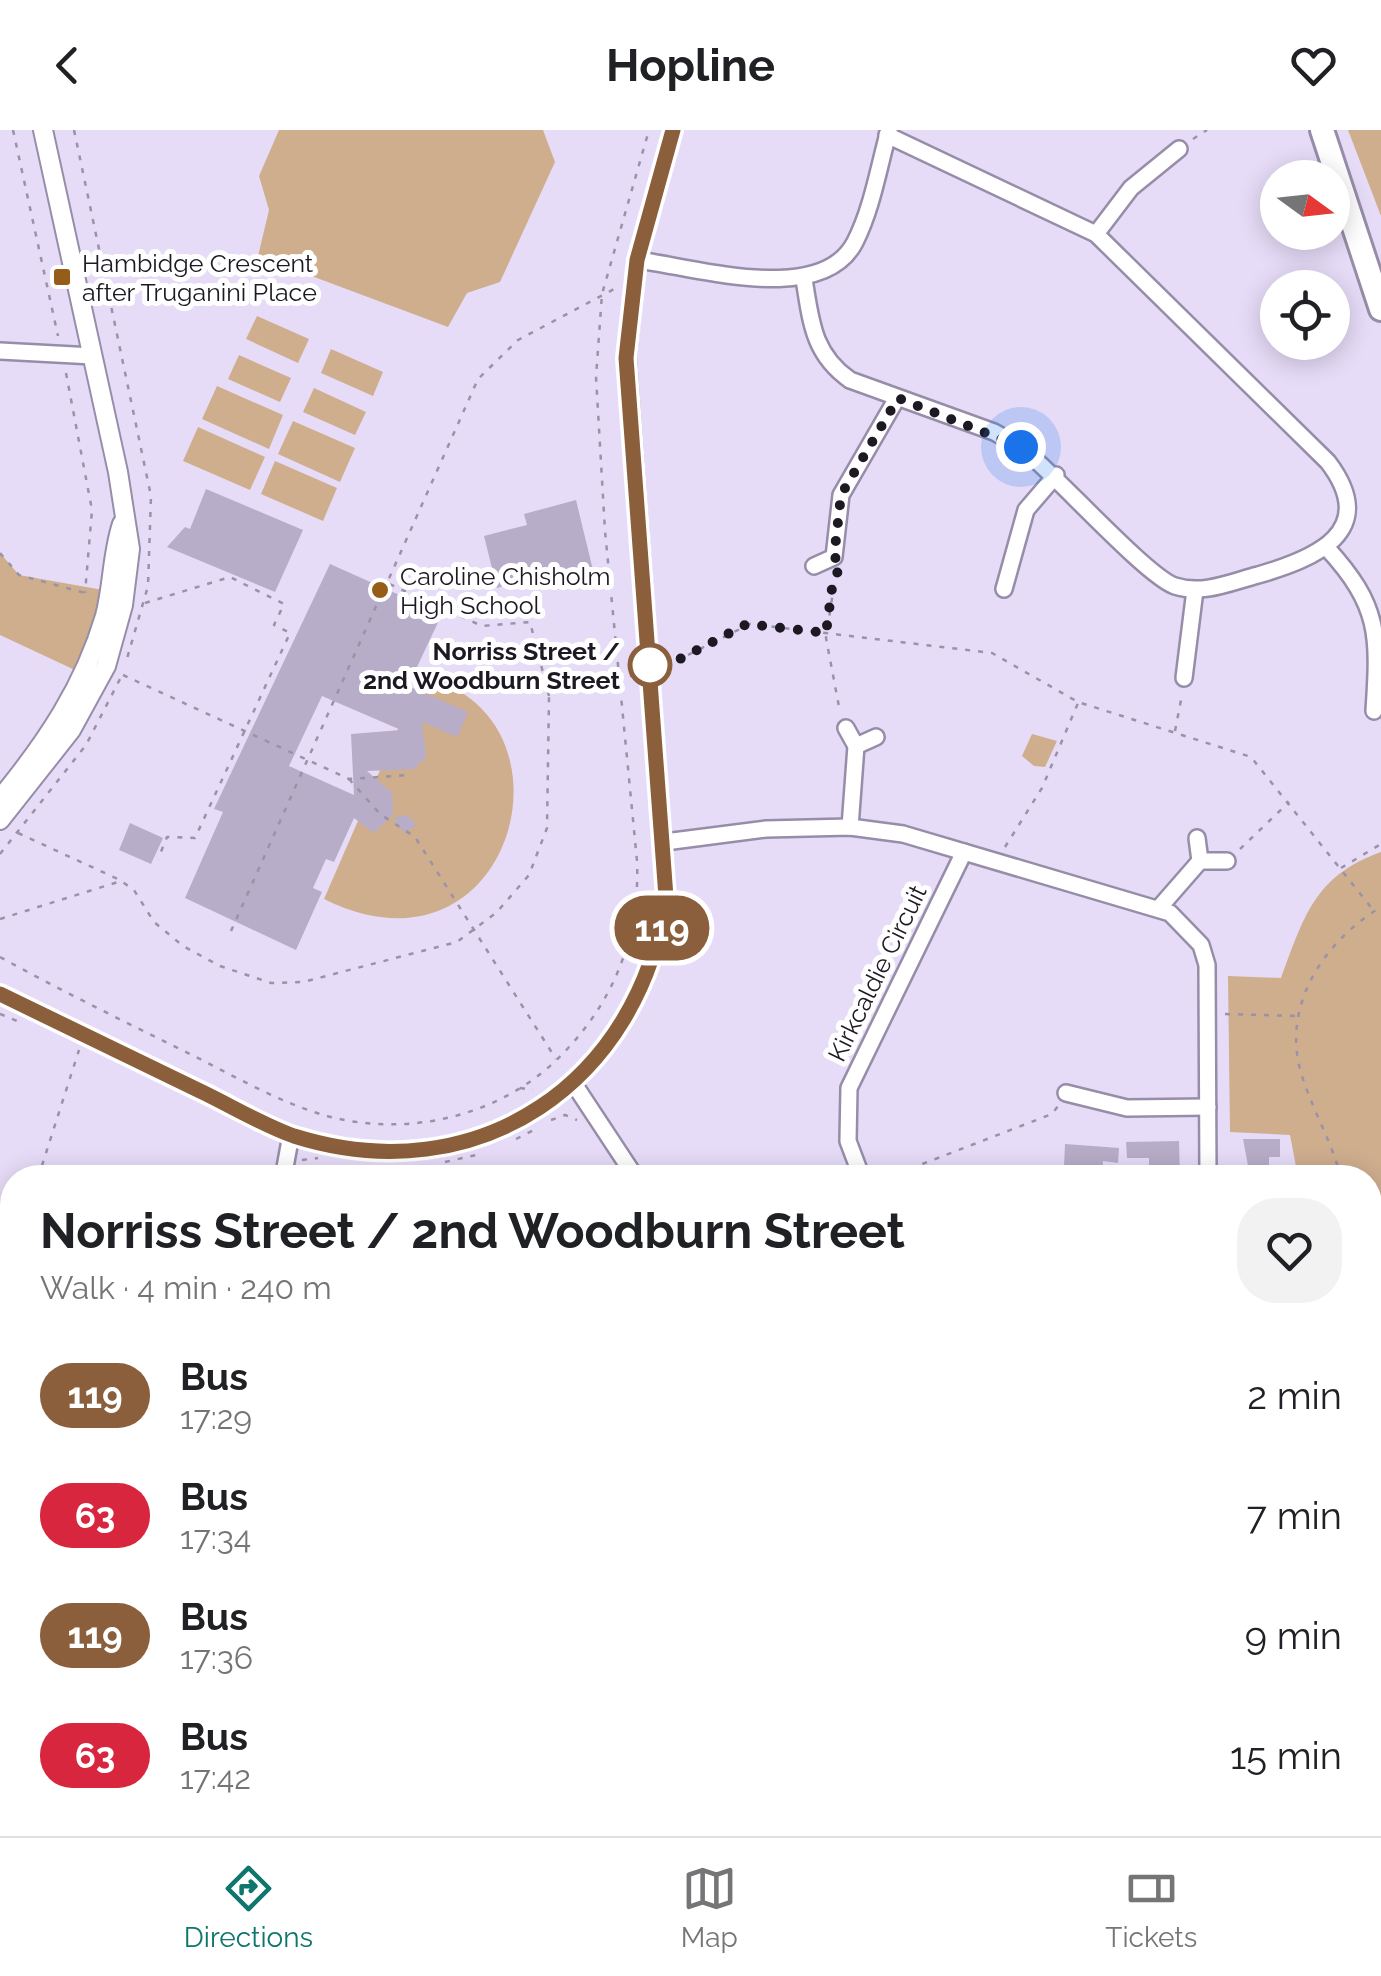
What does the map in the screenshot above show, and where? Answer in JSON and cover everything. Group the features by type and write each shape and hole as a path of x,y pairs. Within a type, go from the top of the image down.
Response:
{"main road":[{"path":"1322,130 1381,309"}],"street":[{"path":"0,820 71,730 106,666 120,618 130,548 43,130"},
{"path":"0,994 82,1044 291,1135 368,1148 445,1144 515,1122 574,1084 617,1035 647,979 666,897 665,842 628,390 628,324 637,260 673,130"},
{"path":"637,260 804,280 842,261 854,246 888,133 1096,234 1335,471 1344,492 1346,512 1340,532 1327,548 1302,562 1195,590 1160,577 1056,475 994,432 850,380 821,354 813,337 804,280"},
{"path":"1096,234 1131,188 1180,149"},
{"path":"0,351 93,356"},
{"path":"814,566 841,562 841,495 898,398"},
{"path":"1004,589 1026,510 1056,475"},
{"path":"0,799 57,724 84,674 109,599 123,518"},
{"path":"1327,548 1368,600 1378,652 1374,710"},
{"path":"1184,678 1195,590"},
{"path":"846,728 856,746 850,827"},
{"path":"856,746 876,737"},
{"path":"665,842 766,829 850,827 903,834 1160,908 1188,928 1201,945 1206,965 1208,1165"},
{"path":"1196,838 1200,861"},
{"name":"Kirkcaldie Circuit","path":"857,1165 848,1142 849,1088 964,852"},
{"path":"1160,908 1200,861"},
{"path":"1200,861 1227,862"},
{"path":"574,1084 627,1165"},
{"path":"1066,1094 1127,1108 1208,1107"},
{"path":"285,1165 291,1135"}],"path":[{"path":"12,130 92,510 85,593"},
{"path":"0,957 260,1088 330,1116 394,1124 430,1121 484,1108 520,1088 557,1060 605,1000 632,931 637,860 597,413 602,294 649,130"},
{"path":"1180,149 1207,130"},
{"path":"89,270 104,268"},
{"path":"231,930 478,379 518,340 620,286"},
{"path":"0,553 19,575 96,596"},
{"path":"841,562 832,588 826,633 846,728"},
{"path":"144,604 230,577 284,604 274,625 290,632 195,838 167,837 158,858"},
{"path":"16,832 121,881 134,890 154,922 183,946 220,966 271,984 335,974 456,942 476,930 529,875 547,828 549,697 530,622 482,626 387,583"},
{"path":"549,697 577,680 636,676 649,661 680,659 747,624 992,653 1078,702 1251,757 1290,801 1374,911"},
{"path":"122,674 349,779 380,814 416,837 557,1060"},
{"path":"1174,732 1184,678"},
{"path":"996,861 1042,788 1078,702"},
{"path":"0,854 86,745"},
{"path":"349,779 409,775"},
{"path":"1227,862 1290,801"},
{"path":"1341,868 1381,844"},
{"path":"0,919 121,881"},
{"path":"1337,1165 1302,1079 1296,1044 1298,1016 1324,958 1381,906"},
{"path":"1207,1013 1298,1016"},
{"path":"0,1014 32,1028"},
{"path":"42,1165 82,1044"},
{"path":"520,1088 533,1090"},
{"path":"920,1165 1052,1114 1066,1094"},
{"path":"502,1146 561,1116 582,1124"},
{"path":"439,1163 485,1152"},
{"path":"300,1165 309,1158 333,1162"}],"shaded area":[{"path":"279,130 543,130 555,162 500,282 467,293 448,327 258,256 269,210 259,176"},
{"path":"1348,130 1381,130 1381,216"},
{"path":"257,316 309,339 298,363 246,339"},
{"path":"331,349 383,372 373,396 321,373"},
{"path":"239,355 291,378 280,402 228,379"},
{"path":"217,386 283,415 269,449 202,419"},
{"path":"314,388 366,412 355,435 303,412"},
{"path":"293,421 355,448 340,482 278,454"},
{"path":"198,427 265,457 250,490 183,461"},
{"path":"275,461 337,488 323,521 261,494"},
{"path":"0,553 19,575 103,590 77,671 0,635"},
{"path":"421,676 473,700 503,740 514,788 506,837 482,880 442,909 389,918 324,899"},
{"path":"1032,734 1057,741 1045,767 1034,766 1022,756"},
{"path":"1381,852 1381,1165 1296,1165 1290,1135 1230,1132 1228,976 1281,978 1315,901 1340,873"}],"building":[{"path":"206,489 303,530 275,592 167,547 185,527 190,529"},
{"path":"576,500 593,570 541,583 540,576 497,588 484,536 527,525 524,514"},
{"path":"330,564 442,614 408,686 468,712 457,737 422,722 426,757 414,769 367,771 392,793 393,814 374,833 354,818 334,862 326,859 313,888 322,892 296,950 185,898 223,812 214,809","holes":["322,696 401,730 351,734 354,795 289,766"]},
{"path":"407,815 416,825 405,833 393,818"},
{"path":"130,823 163,838 151,864 119,850"},
{"path":"1243,1139 1280,1139 1280,1157 1269,1157 1269,1165 1248,1165"},
{"path":"1179,1141 1180,1165 1149,1165 1149,1158 1127,1158 1126,1142"},
{"path":"1065,1144 1119,1148 1118,1163 1064,1165"}],"bus line":[{"name":"119","path":"0,994 291,1135 368,1148 445,1144 515,1122 574,1084 617,1035 647,979 660,939 666,897 665,842 626,358 637,260 673,130"}],"place":[{"name":"Hambidge Crescent after Truganini Place","path":"62,277"},
{"name":"Caroline Chisholm High School","path":"380,590"},
{"name":"Norriss Street / 2nd Woodburn Street","path":"650,665"}],"route":[{"path":"650,665 649,661 680,659 747,624 826,633 832,588 841,562 834,557 841,495 898,398 994,432 1021,447"}]}
